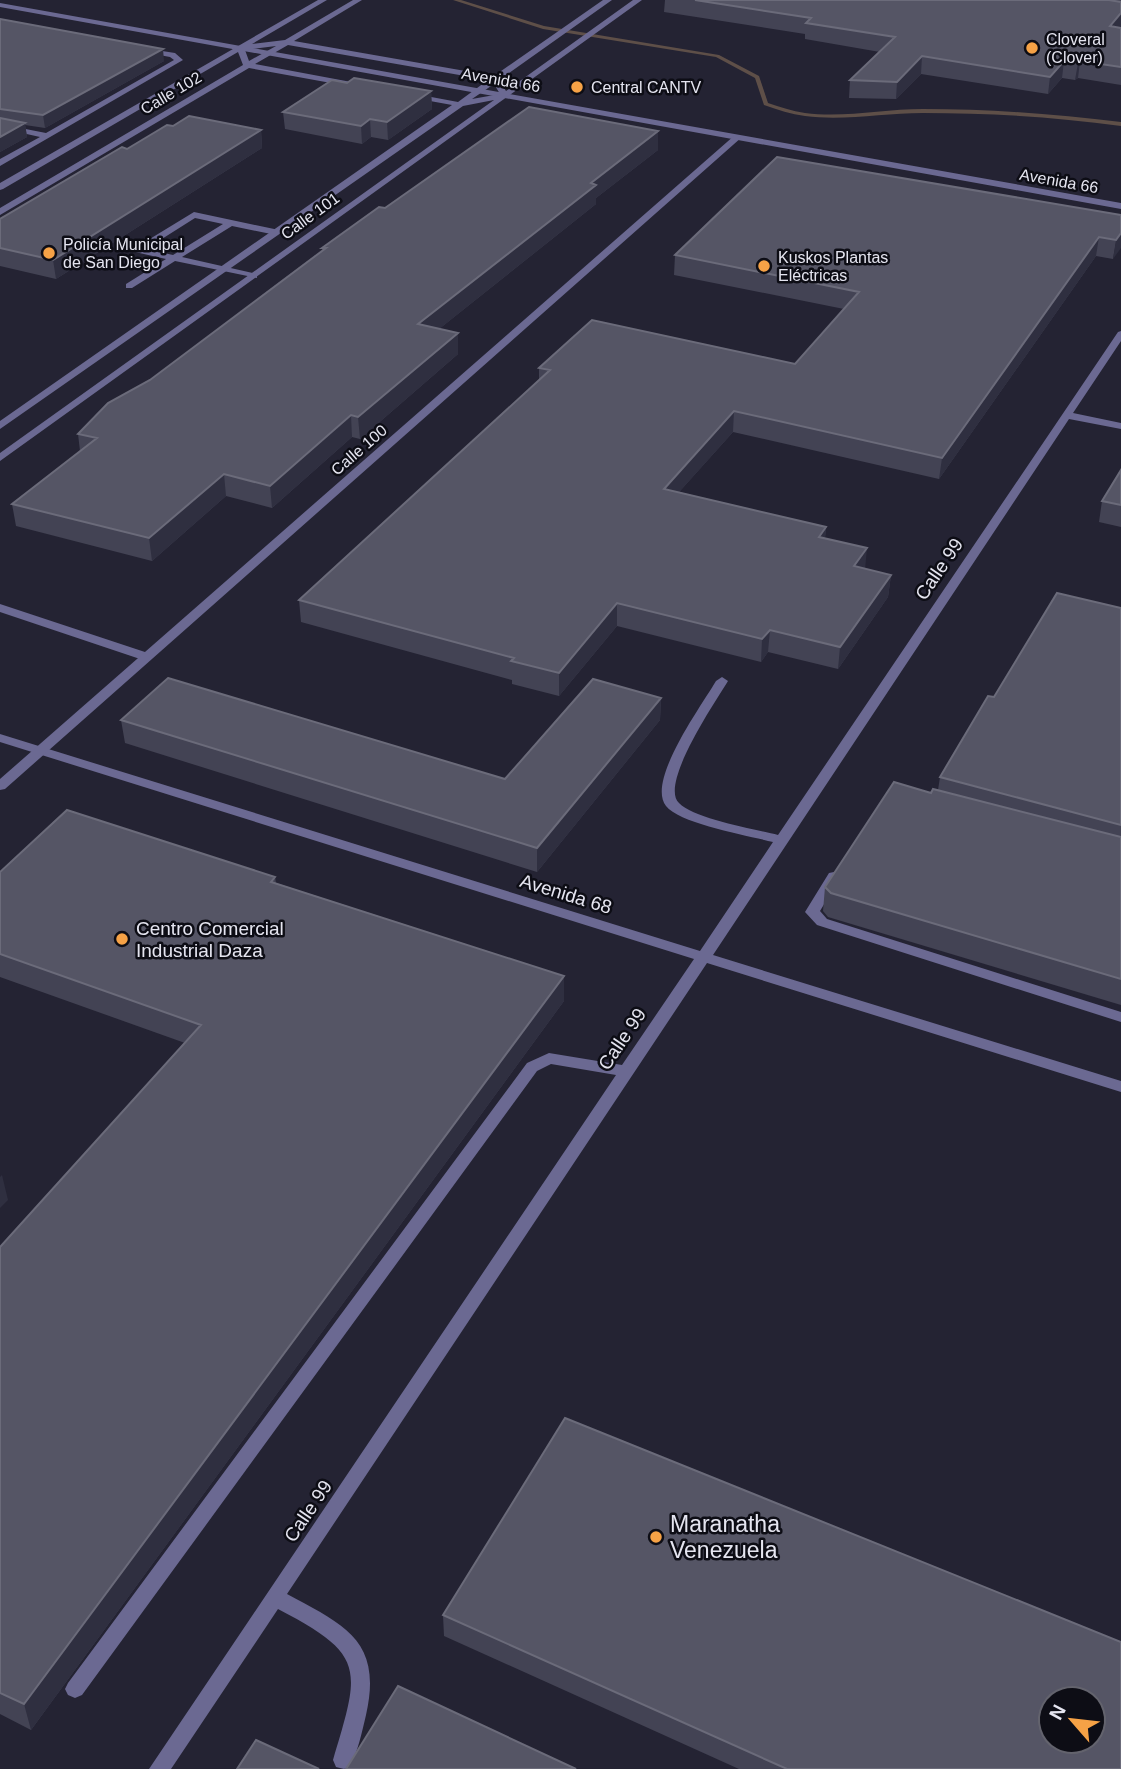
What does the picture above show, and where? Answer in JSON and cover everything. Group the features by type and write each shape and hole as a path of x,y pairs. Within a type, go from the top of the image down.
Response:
{"street":[{"name":"Calle 102","path":"0,212 358,0"},
{"name":"Calle 101","path":"0,426 608,0"},
{"name":"Calle 101","path":"0,458 638,0"},
{"name":"Calle 102","path":"0,187 322,1"},
{"name":"Avenida 66","path":"0,5 1121,206"},
{"path":"285,42 495,79 505,95 458,104 247,65 240,48 285,42"},
{"path":"0,163 179,60 172,55 132,47"},
{"path":"0,126 48,136"},
{"name":"Calle 100","path":"0,786 738,138"},
{"path":"254,276 138,250 194,215 276,232"},
{"path":"129,286 232,222"},
{"name":"Calle 99","path":"159,1769 701,956 1121,334"},
{"path":"1066,415 1121,426"},
{"path":"0,608 147,657"},
{"path":"722,681 669,773 666,794 671,804 690,815 780,840"},
{"name":"Avenida 68","path":"0,738 1121,1087"},
{"path":"839,868 812,912 822,922 1121,1017"},
{"path":"75,1689 532,1067 549,1058 624,1071"},
{"path":"274,1597 331,1628 358,1659 360,1702 343,1760"}],"building":[{"path":"695,0 1109,0 1121,2 1121,13 1110,26 1121,28 1121,67 1064,61 1050,77 922,56 897,82 850,80 895,37 806,23 811,18"},
{"path":"0,19 163,49 43,115 0,109"},
{"path":"354,78 431,91 387,122 370,119 361,126 283,112 332,80 347,83"},
{"path":"529,107 658,131 591,183 596,185 418,324 458,333 358,417 351,415 270,486 224,474 149,538 12,504 97,438 78,434 108,403 150,380 326,248 322,248 379,207 385,208"},
{"path":"189,116 261,130 53,260 0,248 0,219 122,147 127,149 167,125 173,126"},
{"path":"0,118 25,123 0,137"},
{"path":"777,157 1121,215 1121,233 1116,240 1099,237 942,458 734,411 664,489 826,527 819,537 867,548 854,566 891,575 840,647 770,630 762,639 617,603 559,673 511,661 514,658 299,600 550,370 539,368 592,320 795,364 859,292 675,255"},
{"path":"1121,470 1121,505 1102,501"},
{"path":"1057,593 1121,608 1121,825 940,777 988,696 994,697"},
{"path":"168,678 505,779 593,679 661,698 537,848 121,720"},
{"path":"894,782 931,793 933,789 1121,837 1121,979 831,893 825,887"},
{"path":"67,810 275,877 271,882 564,976 24,1704 0,1693 0,1247 201,1025 0,954 0,872"},
{"name":"Maranatha Venezuela","path":"565,1418 1121,1642 1121,1769 787,1769 443,1615"},
{"path":"398,1686 576,1769 346,1769"},
{"path":"256,1740 319,1769 237,1769"}],"waterway":[{"path":"456,0 543,27 717,56 757,77 766,104 786,111 824,116 919,111 970,112 1121,124"}],"place":[{"name":"Cloveral (Clover)","path":"1032,48"},
{"name":"Central CANTV","path":"577,87"},
{"name":"Policía Municipal de San Diego","path":"49,253"},
{"name":"Kuskos Plantas Eléctricas","path":"764,266"},
{"name":"Centro Comercial Industrial Daza","path":"122,939"},
{"name":"Maranatha Venezuela","path":"656,1537"}]}
